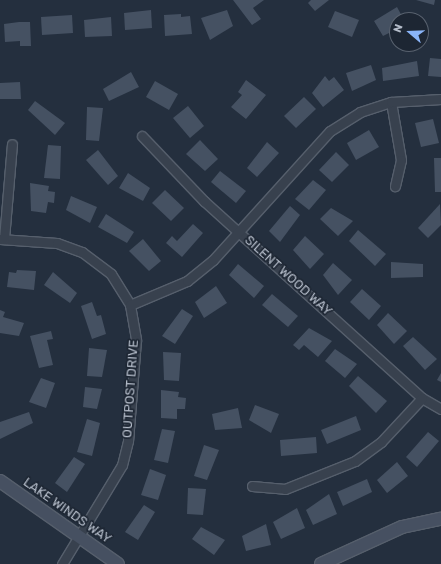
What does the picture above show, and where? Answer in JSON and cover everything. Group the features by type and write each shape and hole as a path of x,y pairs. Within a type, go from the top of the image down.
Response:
{"street":[{"path":"130,305 187,281 214,260 330,131 360,112 391,102 441,99"},
{"path":"391,102 401,160 394,186"},
{"name":"SILENT WOOD WAY","path":"142,136 204,201 239,231 422,398 441,409"},
{"path":"2,239 12,144"},
{"name":"OUTPOST DRIVE","path":"2,239 57,243 82,252 111,274 130,305 136,340 128,441 113,485 79,534 62,564"},
{"path":"252,486 285,489 355,461 381,442 422,398"},
{"name":"LAKE WINDS WAY","path":"0,481 79,534 118,564"},
{"path":"321,564 402,527 441,519"}],"building":[{"path":"233,0 264,0 253,8 261,19 252,25"},
{"path":"311,0 329,0 315,11 308,3"},
{"path":"416,0 435,0 434,5"},
{"path":"397,7 400,12 389,12 389,33 383,36 374,21"},
{"path":"151,10 152,28 125,30 124,13"},
{"path":"227,10 233,26 210,40 201,18"},
{"path":"335,11 359,20 352,37 328,27"},
{"path":"181,14 181,17 190,16 192,34 165,36 164,15"},
{"path":"72,15 73,33 42,35 41,17"},
{"path":"111,17 112,36 85,37 84,20"},
{"path":"30,22 31,46 20,46 20,41 5,42 4,24"},
{"path":"430,58 441,59 441,77 428,76"},
{"path":"417,61 419,76 383,81 382,68"},
{"path":"371,65 376,80 352,91 346,73"},
{"path":"131,72 139,87 109,101 103,89"},
{"path":"325,76 329,81 334,77 344,90 323,107 312,93"},
{"path":"246,80 266,95 246,119 231,107 242,95 238,92"},
{"path":"155,81 178,94 169,110 146,97"},
{"path":"20,82 21,99 0,99 0,83"},
{"path":"304,97 316,109 296,128 284,116"},
{"path":"35,101 65,123 55,135 28,110"},
{"path":"188,106 204,126 190,138 173,118"},
{"path":"87,107 103,108 99,141 86,140"},
{"path":"433,119 439,143 421,147 415,123"},
{"path":"369,130 379,147 356,160 347,143"},
{"path":"200,140 218,159 205,171 186,154"},
{"path":"267,142 279,153 257,177 247,168"},
{"path":"48,145 61,146 60,179 44,178"},
{"path":"98,150 118,176 108,185 86,160"},
{"path":"336,152 349,165 332,182 319,170"},
{"path":"434,158 441,158 441,192 435,192"},
{"path":"220,171 246,191 236,203 211,182"},
{"path":"128,173 150,188 143,201 119,188"},
{"path":"313,180 326,190 309,210 295,199"},
{"path":"30,183 49,186 48,191 55,192 54,203 48,202 46,213 31,211"},
{"path":"165,190 184,208 171,221 152,203"},
{"path":"71,196 97,207 90,223 66,210"},
{"path":"440,204 441,225 428,238 418,228"},
{"path":"290,206 300,215 280,242 269,231"},
{"path":"331,208 353,221 338,236 320,219"},
{"path":"106,214 134,232 127,243 98,227"},
{"path":"193,224 203,233 182,257 166,243 172,236 177,241"},
{"path":"358,230 386,254 375,266 349,241"},
{"path":"305,236 324,254 310,269 293,250"},
{"path":"143,239 161,261 149,271 129,251"},
{"path":"391,262 423,264 423,277 391,278"},
{"path":"333,263 352,280 338,295 323,275"},
{"path":"238,264 264,286 254,298 229,275"},
{"path":"17,270 36,271 34,290 7,287 9,272 16,273"},
{"path":"53,272 77,293 70,303 44,285"},
{"path":"216,286 227,303 204,318 195,302"},
{"path":"362,289 381,306 369,320 350,302"},
{"path":"272,294 298,316 288,327 262,305"},
{"path":"92,302 97,316 101,315 106,334 92,339 81,306"},
{"path":"182,309 193,316 175,344 162,336"},
{"path":"0,310 5,312 3,317 24,323 19,336 0,333"},
{"path":"388,313 407,331 394,344 377,325"},
{"path":"309,328 332,341 318,357 304,345 299,350 293,345"},
{"path":"51,331 53,339 47,340 53,365 39,368 30,336"},
{"path":"413,337 437,359 425,370 403,346"},
{"path":"89,348 107,350 102,377 87,376"},
{"path":"335,349 357,364 345,378 325,361"},
{"path":"163,352 181,353 179,381 164,380"},
{"path":"441,373 441,382 437,380"},
{"path":"358,376 387,401 376,413 349,386"},
{"path":"41,378 55,383 46,408 29,402"},
{"path":"85,387 102,389 97,409 83,407"},
{"path":"161,390 179,392 178,397 186,398 185,409 177,409 177,419 161,418"},
{"path":"255,405 279,414 271,433 249,420"},
{"path":"238,408 242,428 215,430 212,414"},
{"path":"29,412 33,423 0,439 0,422"},
{"path":"356,416 361,430 327,444 321,430"},
{"path":"87,419 100,423 92,456 77,452"},
{"path":"162,429 175,431 168,463 154,460"},
{"path":"428,432 439,441 417,467 406,457"},
{"path":"316,437 317,453 281,456 280,440"},
{"path":"204,445 219,450 207,480 194,476"},
{"path":"74,457 85,464 67,492 55,483"},
{"path":"397,462 408,476 387,493 377,480"},
{"path":"150,469 166,475 158,500 141,495"},
{"path":"367,479 372,492 343,506 337,492"},
{"path":"188,488 206,489 203,515 187,514"},
{"path":"329,494 337,514 313,525 306,510"},
{"path":"144,505 155,512 138,540 125,532"},
{"path":"297,508 305,528 281,539 273,522"},
{"path":"266,524 271,545 246,551 242,536"},
{"path":"201,527 225,540 214,555 192,539"}]}
